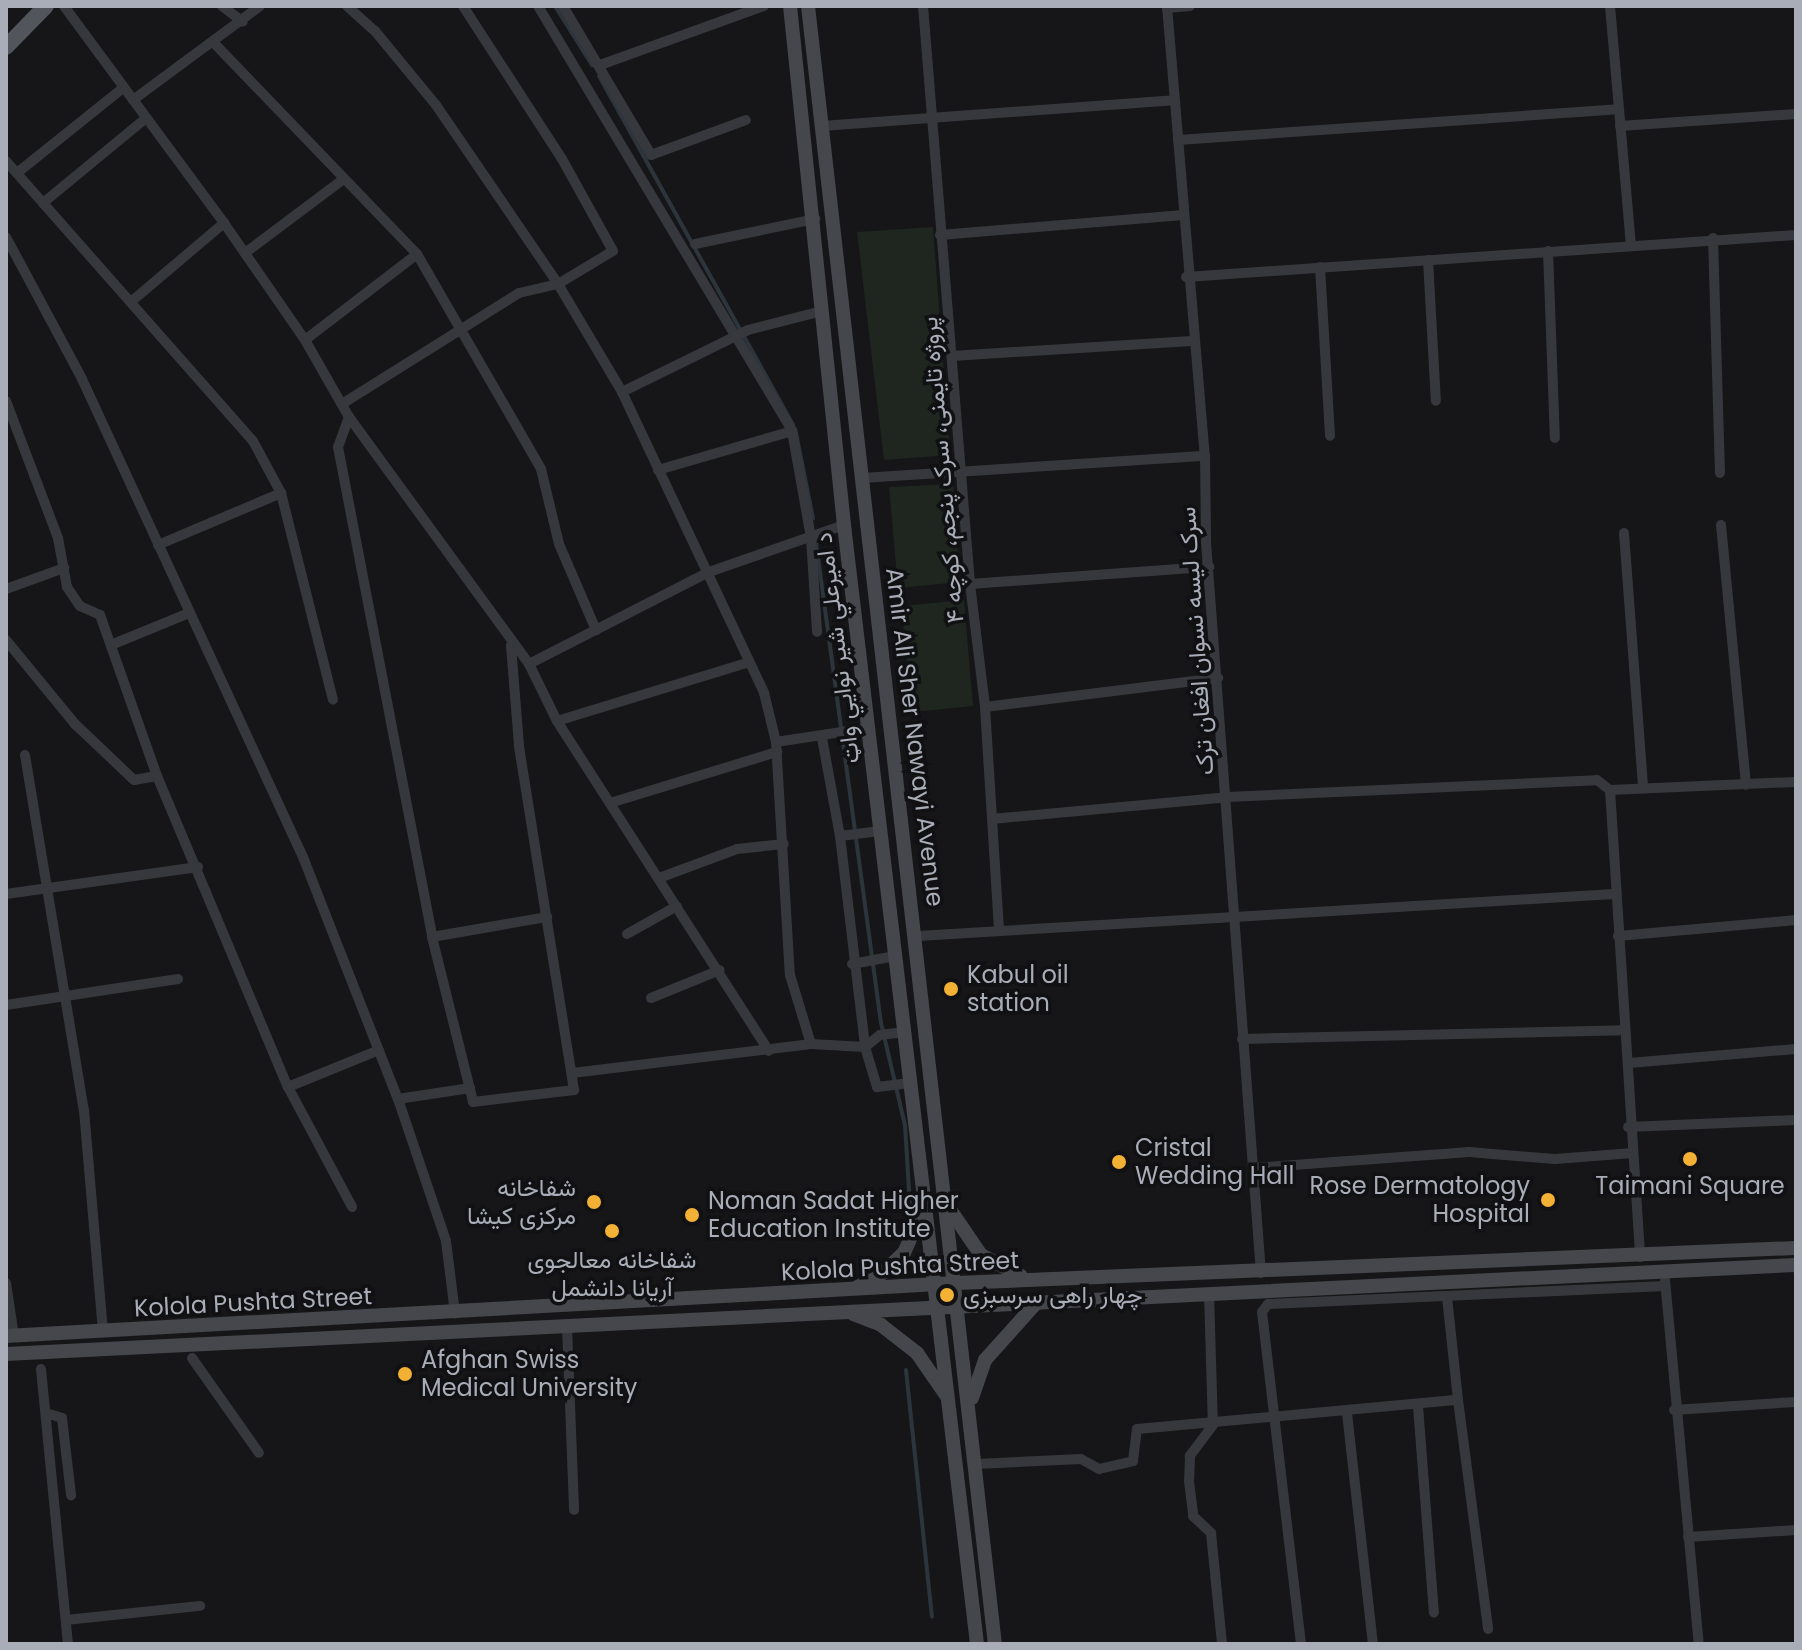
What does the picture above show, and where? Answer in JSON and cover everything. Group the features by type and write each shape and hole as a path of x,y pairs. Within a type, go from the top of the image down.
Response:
{"main road":[{"path":"6,47 46,6"},
{"name":"د امیرعلي شیر نوايي واټ","path":"790,6 815,219 844,525 977,1644"},
{"name":"Amir Ali Sher Nawayi Avenue","path":"808,6 918,936 995,1644"},
{"path":"947,1201 981,1255 1008,1273 1037,1280"},
{"path":"850,1291 878,1277 904,1253 924,1205"},
{"name":"Kolola Pushta Street","path":"10,1336 956,1283 1261,1273 1796,1248"},
{"path":"6,1354 1209,1293 1665,1279 1796,1265"},
{"path":"971,1402 985,1360 1038,1301"},
{"path":"849,1312 881,1325 917,1353 951,1405"}],"street":[{"path":"64,6 224,223 305,340 349,417 511,645 529,664 557,721 720,970 769,1051"},
{"path":"222,6 243,22"},
{"path":"133,100 243,22 260,6"},
{"path":"347,6 375,31 436,105 558,284 622,392 709,572 747,663 764,693 776,747 790,975 811,1044"},
{"path":"342,404 519,293 558,284 613,251 562,159 463,6"},
{"path":"538,6 792,431 815,536 817,632"},
{"path":"563,6 651,155 746,120"},
{"path":"600,65 764,6"},
{"name":"پروژه تایمنی، سرک پنجم، کوچه ۴","path":"923,6 970,584 985,707 999,930"},
{"path":"1167,7 1190,6"},
{"path":"1610,6 1631,244"},
{"name":"سرک لیسه نسوان افغان‌ ترک","path":"1167,7 1186,277 1205,456 1209,567 1261,1273"},
{"path":"213,42 341,181 417,254 464,330 541,469 559,544 596,630"},
{"path":"17,173 123,88"},
{"path":"822,126 1174,100"},
{"path":"1178,140 1618,109"},
{"path":"1620,126 1796,114"},
{"path":"43,203 146,118"},
{"path":"6,161 244,426 281,493 333,700"},
{"path":"245,253 341,181"},
{"path":"940,235 1183,215"},
{"path":"695,244 815,219"},
{"path":"132,301 224,223"},
{"path":"1186,277 1713,238 1796,235"},
{"path":"6,237 82,379 303,857 398,1099 446,1241 455,1313"},
{"path":"1713,238 1720,473"},
{"path":"1548,251 1555,438"},
{"path":"305,340 417,254"},
{"path":"1428,260 1436,401"},
{"path":"1320,267 1330,436"},
{"path":"622,392 748,330 822,311"},
{"path":"952,356 1192,341"},
{"path":"6,401 58,538 67,587 80,606 100,615 157,776 198,867 288,1087 352,1207"},
{"path":"349,417 338,447 432,937 473,1102 574,1090 519,745 511,645"},
{"path":"658,470 792,431"},
{"path":"862,478 1205,456"},
{"path":"158,545 281,493"},
{"path":"529,664 709,572 844,525"},
{"path":"1721,525 1746,785"},
{"path":"1624,533 1643,786"},
{"path":"970,584 1209,567"},
{"path":"6,589 64,568"},
{"path":"111,645 189,613"},
{"path":"6,640 75,724 134,780 157,776"},
{"path":"557,721 747,663"},
{"path":"985,707 1218,678"},
{"path":"610,803 776,747 868,728"},
{"path":"822,738 840,836 852,964 865,1047 882,1086 910,1083"},
{"path":"25,755 84,1110 103,1331"},
{"path":"992,819 1227,797 1597,780 1610,790 1643,786 1796,782"},
{"path":"1610,790 1614,894 1629,1063 1628,1127 1633,1153 1640,1257"},
{"path":"840,836 880,831"},
{"path":"659,878 723,853 784,844"},
{"path":"6,894 198,867"},
{"path":"918,936 1614,894"},
{"path":"627,934 677,906"},
{"path":"432,937 547,917"},
{"path":"1618,936 1796,920"},
{"path":"852,964 895,956"},
{"path":"651,998 720,970"},
{"path":"6,1005 178,979"},
{"path":"1242,1039 1624,1030"},
{"path":"572,1073 811,1044 865,1047 880,1035 905,1032"},
{"path":"1629,1063 1796,1049"},
{"path":"288,1087 379,1050"},
{"path":"398,1099 470,1088"},
{"path":"1628,1127 1796,1120"},
{"path":"1253,1168 1469,1152 1555,1159 1633,1153"},
{"path":"1301,1644 1277,1418 1262,1312 1268,1304 1447,1297 1665,1279 1674,1410 1699,1644"},
{"path":"6,1283 10,1336"},
{"path":"1209,1293 1213,1425 1190,1456 1189,1481 1193,1516 1211,1533 1222,1644"},
{"path":"1447,1297 1488,1629"},
{"path":"567,1326 574,1510"},
{"path":"192,1358 259,1453"},
{"path":"41,1369 68,1644"},
{"path":"977,1464 1081,1459 1099,1469 1133,1461 1137,1429 1347,1413 1458,1400"},
{"path":"1674,1410 1796,1402"},
{"path":"1418,1406 1434,1612"},
{"path":"46,1413 62,1418 71,1495"},
{"path":"1347,1413 1373,1644"},
{"path":"1688,1537 1796,1530"},
{"path":"66,1620 200,1606"}],"shaded area":[{"path":"933,227 950,455 884,460 857,232"},
{"path":"953,484 960,582 898,588 889,487"},
{"path":"964,600 973,706 913,712 901,606"}],"waterway":[{"path":"555,6 592,65"},
{"path":"599,76 793,425"},
{"path":"796,433 813,518"},
{"path":"815,535 881,1023 905,1125 910,1207"},
{"path":"906,1370 932,1617"}],"place":[{"name":"Kabul oil station","path":"951,989"},
{"name":"Taimani Square","path":"1690,1159"},
{"name":"Cristal Wedding Hall","path":"1119,1162"},
{"name":"Rose Dermatology Hospital","path":"1548,1200"},
{"name":"شفاخانه مرکزی کیشا","path":"594,1202"},
{"name":"Noman Sadat Higher Education Institute","path":"692,1215"},
{"name":"شفاخانه معالجوی آریانا دانشمل","path":"612,1231"},
{"name":"چهار راهی سرسبزی","path":"947,1295"},
{"name":"Afghan Swiss Medical University","path":"405,1374"}]}
